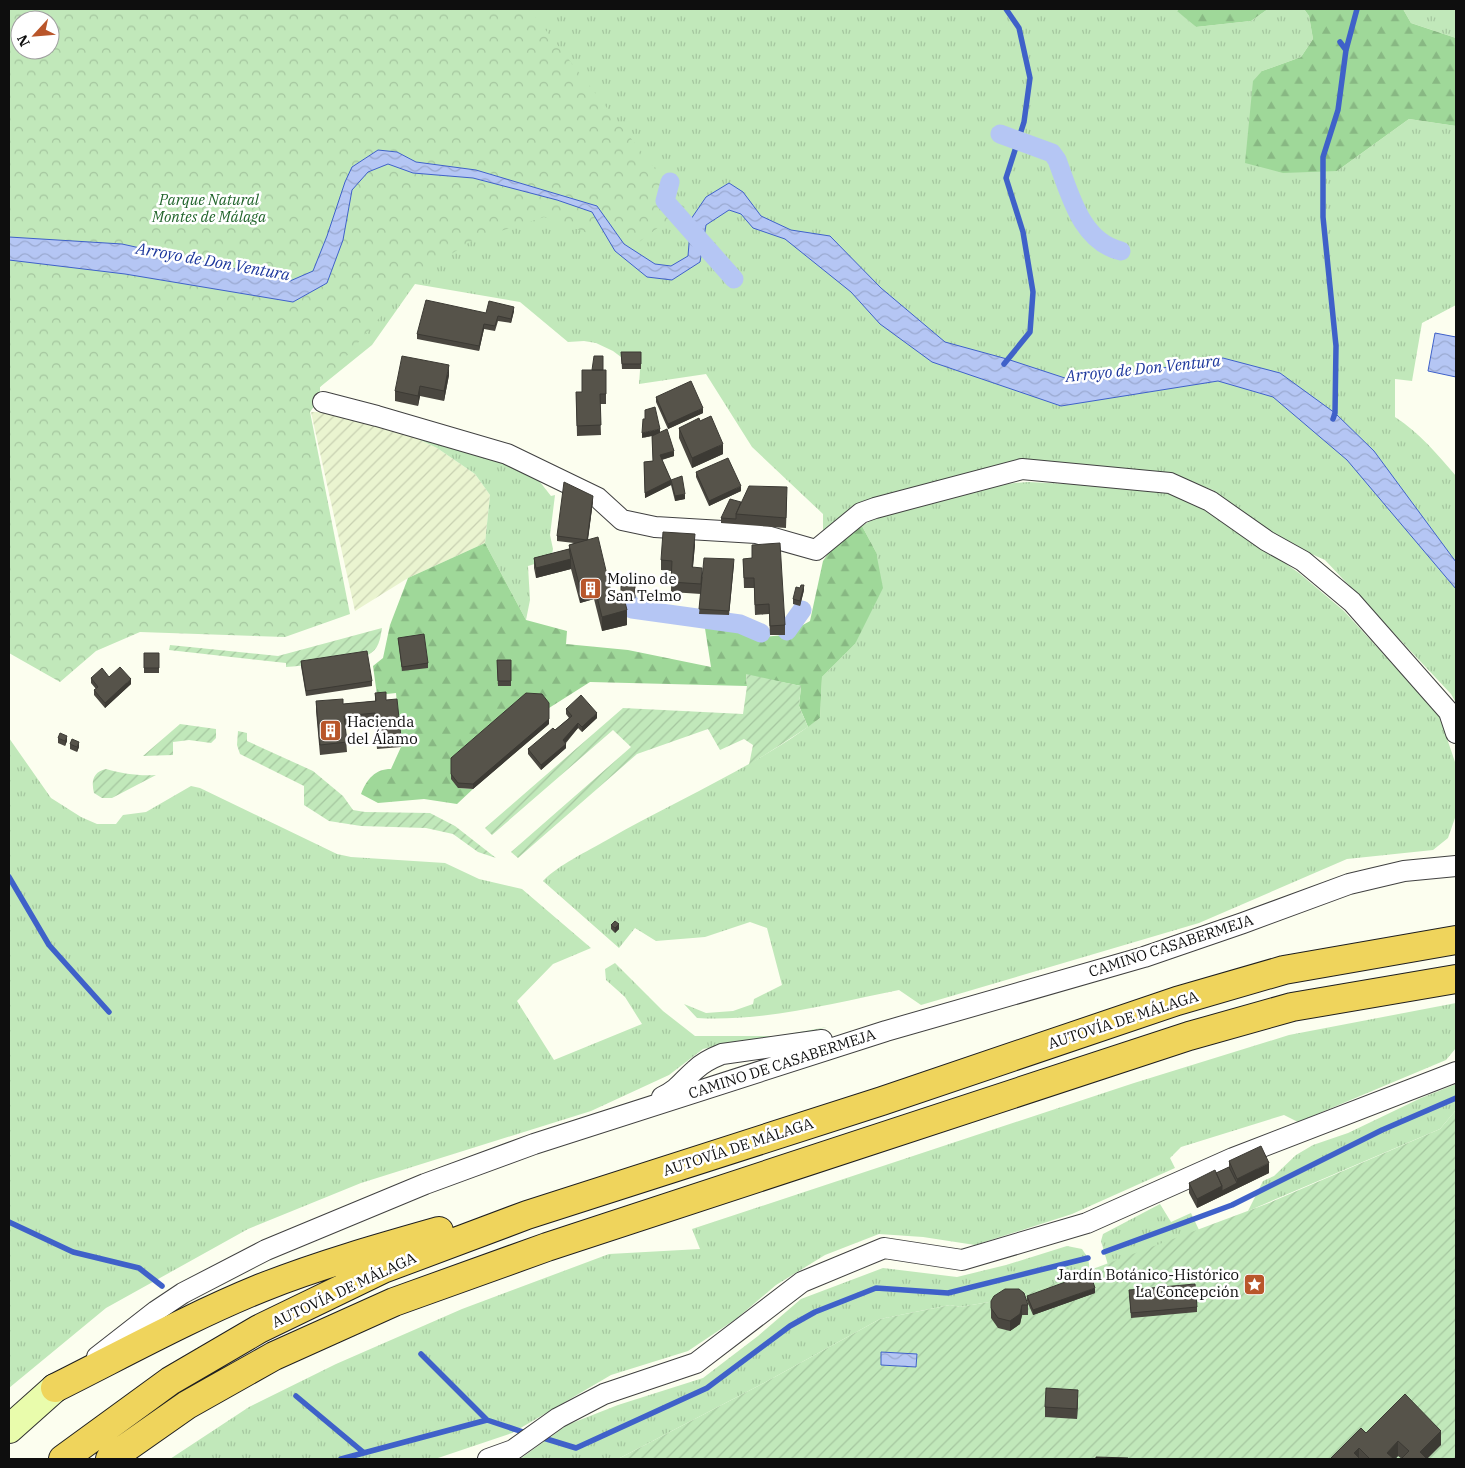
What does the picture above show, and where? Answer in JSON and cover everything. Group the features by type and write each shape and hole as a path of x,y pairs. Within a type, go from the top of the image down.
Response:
{"highway":[{"name":"AUTOVÍA DE MÁLAGA","path":"63,1459 170,1381 259,1329 383,1269 526,1215 882,1101 1177,1001 1284,970 1456,940"},
{"name":"AUTOVÍA DE MÁLAGA","path":"110,1459 187,1405 274,1356 394,1302 547,1247 1189,1036 1292,1006 1456,979"},
{"path":"56,1388 190,1319 270,1285 347,1257 454,1226 526,1215"}],"street":[{"path":"323,402 507,454 598,498 622,520 655,527 756,534 816,550 861,513 868,510 1022,469 1170,483 1210,501 1267,541 1304,561 1352,602 1450,712 1456,732"},
{"name":"CAMINO CASABERMEJA","path":"886,1031 1144,957 1348,884 1404,871 1456,866"},
{"name":"CAMINO DE CASABERMEJA","path":"886,1031 798,1058 634,1113 634,1108 675,1090 695,1069 707,1060 722,1054 886,1031"},
{"path":"488,1459 513,1450 558,1418 604,1394 696,1363 802,1282 884,1248 962,1260 1087,1223 1233,1158 1456,1072"},
{"path":"9,1429 56,1388 156,1311 266,1250 425,1184 534,1144 634,1113"}],"green space":[{"name":"Parque Natural Montes de Málaga","path":"9,9 529,9 685,207 634,246 601,238 544,217 473,240 414,278 320,387 320,398 310,412 350,614 285,637 140,632 96,651 60,682 9,653"},
{"path":"505,9 1179,9 1177,10 1196,27 1251,21 1268,9 1304,9 1309,16 1313,39 1301,57 1262,71 1337,171 1409,119 1456,126 1456,305 1422,323 1412,381 1395,379 1395,417 1420,437 1456,476 1456,703 1451,694 1325,560 1275,538 1213,490 1170,474 1019,459 981,472 867,500 851,511 823,539 823,514 752,447 706,374 639,384 641,357 621,357 596,343 584,341 568,342 520,302 415,284 372,345 320,387 320,398 218,105"},
{"path":"1179,9 1268,9 1251,21 1196,27 1177,11"},
{"path":"1304,9 1403,9 1411,23 1456,38 1456,126 1409,119 1337,171 1283,173 1245,163 1253,81 1262,71 1301,57 1313,39 1309,16"},
{"path":"1403,9 1456,9 1456,38 1411,23"},
{"path":"311,412 334,412 393,427 437,448 475,474 490,495 485,543 408,578 355,611"},
{"path":"393,427 543,475 540,482 551,496 555,495 550,535 553,549 551,559 528,566 530,600 526,620 485,543 490,495 475,474 437,448"},
{"path":"1028,482 1150,488 1175,493 1207,508 1299,573 1344,611 1439,715 1455,762 1456,815 1448,838 1433,850 1347,859 1199,923 921,1005 899,990 824,1006 773,1014 748,1017 697,1018 684,1004 706,1013 733,1011 753,1004 754,999 782,985 767,928 750,922 705,937 656,941 635,928 619,948 543,881 557,869 574,859 742,768 795,736 820,718 822,677 855,644 876,552 862,526 873,519 993,485"},
{"path":"862,526 876,552 883,588 855,644 822,677 820,718 808,727 799,706 801,686 746,675 747,686 590,682 549,708 542,699 458,788 473,789 457,804 424,799 378,803 361,794 372,776 385,769 391,769 401,747 396,693 377,695 373,666 383,658 390,625 408,578 485,543 526,620 567,631 566,644 628,650 711,667 704,622 738,627 762,637 785,635 810,621 823,561 836,542"},
{"path":"382,628 377,647 368,655 342,661 286,667 286,663 169,650 170,645 278,656"},
{"path":"746,674 801,686 799,706 808,727 749,765 753,745 744,739 720,750 708,729 637,754 518,858 511,852 631,747 613,730 492,835 485,828 623,708 743,714 747,686"},
{"path":"180,724 216,729 216,738 211,743 189,740 173,742 173,755 143,756"},
{"path":"238,731 247,733 247,741 313,771 343,796 353,810 365,812 430,813 455,826 496,858 478,852 453,834 426,828 361,826 329,821 304,805 304,786 240,754 237,745"},
{"path":"9,738 51,798 81,817 97,824 116,824 123,815 146,812 191,786 200,788 337,854 351,857 445,863 479,879 522,889 591,948 553,964 517,1001 554,1060 642,1024 625,997 606,980 605,969 615,963 663,1011 695,1036 778,1036 827,1027 779,1041 716,1046 703,1049 669,1075 591,1111 361,1183 248,1229 106,1308 9,1388"},
{"path":"106,769 131,774 156,775 112,798 102,798 94,793 93,781 98,772"},
{"path":"1456,1003 1456,1048 1446,1060 1298,1122 1284,1115 1181,1147 1170,1158 1175,1168 1072,1214 975,1245 923,1237 879,1234 825,1255 776,1285 736,1319 688,1351 611,1375 512,1433 435,1459 170,1459 249,1407 336,1364 462,1309 609,1254 700,1249 692,1229 1134,1083 1289,1035"},
{"path":"1456,1084 1456,1110 1440,1129 1248,1211 1263,1181 1274,1176 1296,1155 1313,1145 1348,1133 1421,1098"},
{"name":"Jardín Botánico-Histórico La Concepción","path":"1456,1110 1456,1459 618,1459 760,1385 880,1319 950,1305 960,1307 1018,1297 1269,1203 1440,1129"},
{"path":"1160,1204 1171,1222 1191,1213 1199,1230 1108,1265 1101,1241 1103,1234"},
{"path":"1067,1246 1082,1249 1088,1258 1090,1271 1018,1297 960,1307 950,1305 880,1319 760,1385 618,1459 520,1459 567,1425 618,1405 703,1378 758,1336 801,1299 883,1268 957,1277 1006,1265"}],"water":[{"path":"378,150 397,152 416,162 476,170 597,206 624,244 655,264 671,266 688,256 691,219 706,197 729,183 743,192 761,216 791,230 830,236 881,288 945,342 1007,359 1071,380 1138,372 1223,358 1280,373 1335,413 1374,451 1456,562 1456,589 1347,460 1273,397 1218,381 1061,406 932,362 880,324 851,292 785,239 753,228 741,214 729,210 706,225 700,262 672,280 647,277 615,251 592,212 557,200 473,178 413,173 388,164 368,172 352,190 343,240 327,283 293,302 125,274 9,260 9,237 122,244 290,281 313,271 352,167"},
{"path":"1435,333 1456,337 1456,377 1428,371"},
{"path":"881,1352 917,1354 916,1367 881,1365"}],"building":[{"path":"426,300 486,313 489,301 514,307 511,319 498,316 495,326 484,324 479,346 417,334"},
{"path":"621,352 641,352 641,364 622,364"},
{"path":"402,356 449,365 444,391 420,386 418,396 395,391"},
{"path":"594,356 603,356 603,370 592,370"},
{"path":"582,370 606,370 606,394 600,394 601,425 577,426 576,392 582,392"},
{"path":"691,381 703,408 668,424 656,397"},
{"path":"655,407 660,429 642,433 645,410"},
{"path":"711,416 723,444 692,458 679,428 699,418 700,421"},
{"path":"667,429 674,451 660,455 671,480 645,493 644,462 653,461 652,436"},
{"path":"728,458 741,486 709,501 696,472"},
{"path":"682,476 685,494 675,496 671,480"},
{"path":"564,482 593,496 587,540 557,536"},
{"path":"749,486 787,487 786,518 736,514"},
{"path":"730,499 741,502 736,519 721,518"},
{"path":"663,532 695,534 692,567 702,568 701,584 671,582 672,561 661,560"},
{"path":"598,537 613,600 624,598 627,610 602,617 594,584 580,588 569,545"},
{"path":"780,543 785,625 770,626 769,604 755,605 754,578 744,578 743,559 752,558 752,545"},
{"path":"569,549 571,559 536,568 534,558"},
{"path":"704,558 734,559 729,611 699,609"},
{"path":"621,583 635,584 635,598 626,597 621,593"},
{"path":"801,585 804,585 800,601 793,599 796,587 800,588"},
{"path":"424,634 428,663 402,667 398,638"},
{"path":"367,651 372,681 306,691 301,661"},
{"path":"144,653 159,653 159,668 144,668"},
{"path":"497,660 511,660 511,681 498,681"},
{"path":"120,667 131,679 105,703 94,690 98,687 91,678 102,668 109,677"},
{"name":"Hacienda del Álamo","path":"386,692 386,700 397,699 401,737 377,740 375,713 344,716 347,742 320,745 316,701 343,699 343,704 376,701 375,693"},
{"path":"526,693 542,694 549,703 549,719 473,784 458,783 451,774 451,758"},
{"path":"581,695 597,713 582,727 578,723 563,740 566,744 541,765 528,749 553,728 555,730 572,716 566,709"},
{"path":"60,733 67,736 65,741 58,738"},
{"path":"72,739 79,742 77,747 70,744"},
{"path":"615,921 619,924 615,928 611,925"},
{"path":"1261,1146 1269,1163 1237,1179 1229,1161"},
{"path":"1229,1167 1237,1183 1222,1191 1222,1186 1216,1173"},
{"path":"1215,1170 1222,1186 1197,1199 1189,1183"},
{"path":"1090,1273 1095,1288 1033,1310 1027,1296"},
{"path":"1195,1284 1197,1307 1131,1313 1129,1290"},
{"path":"1005,1289 1019,1289 1024,1293 1028,1305 1022,1305 1020,1314 1010,1321 998,1318 991,1308 991,1301 994,1296"},
{"path":"1046,1388 1078,1390 1077,1409 1045,1407"},
{"path":"1405,1394 1441,1431 1420,1452 1427,1459 1401,1459 1409,1451 1398,1441 1387,1453 1394,1459 1370,1459 1359,1448 1354,1453 1360,1459 1330,1459 1361,1428 1366,1433"},
{"path":"1096,1457 1128,1458 1128,1459 1096,1459"}],"waterway":[{"path":"1004,364 1030,332 1033,292 1023,232 1006,178 1024,122 1030,78 1019,28 1006,9"},
{"path":"1333,419 1335,413 1336,346 1323,217 1323,157 1338,110 1346,50 1357,9"},
{"path":"1340,42 1346,50"},
{"path":"1000,134 1052,153 1057,160 1072,201 1087,227 1096,238 1107,246 1121,251"},
{"name":"Arroyo de Don Ventura","path":"670,182 665,201 734,279"},
{"path":"629,602 632,609 740,624 761,633"},
{"path":"787,631 802,610"},
{"path":"9,877 49,945 109,1012"},
{"path":"1104,1252 1232,1205 1382,1130 1456,1098"},
{"path":"9,1222 73,1252 139,1268 162,1286"},
{"path":"540,1437 576,1448 707,1388 790,1326 815,1312 876,1288 948,1293 1088,1258"},
{"path":"421,1354 487,1420"},
{"path":"296,1396 363,1452"},
{"path":"341,1459 487,1420 529,1434"}],"place":[{"name":"Molino de San Telmo","path":"591,588"},
{"name":"Hacienda del Álamo","path":"331,731"},
{"name":"Jardín Botánico-Histórico La Concepción","path":"1255,1284"}]}
